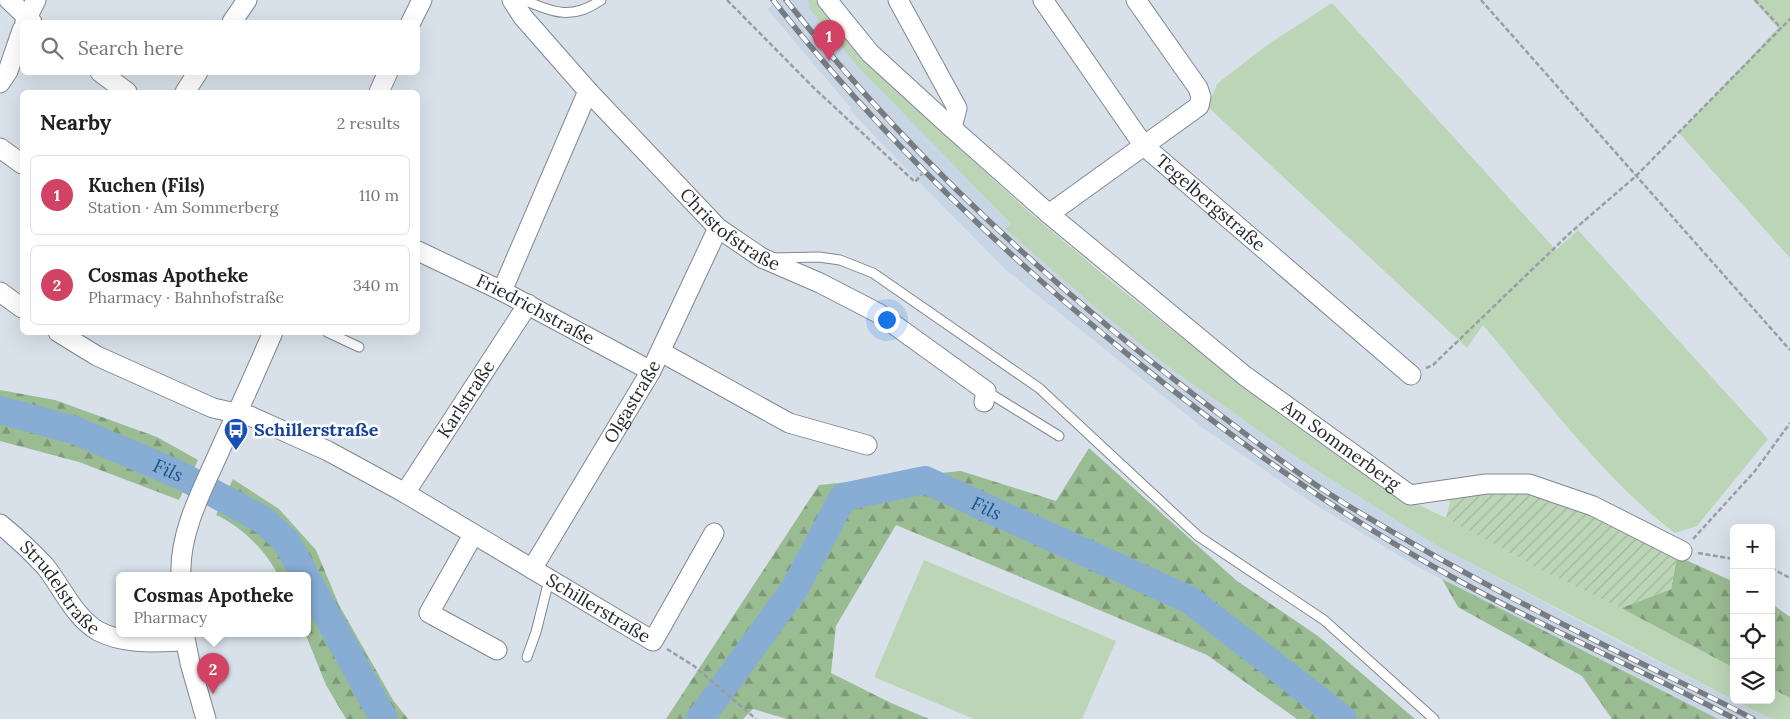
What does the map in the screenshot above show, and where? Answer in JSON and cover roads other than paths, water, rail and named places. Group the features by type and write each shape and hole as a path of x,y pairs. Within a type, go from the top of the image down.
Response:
{"street":[{"path":"9,0 25,20"},
{"path":"28,20 36,0"},
{"path":"233,20 247,0"},
{"path":"412,20 422,0"},
{"name":"Christofstraße","path":"512,0 523,17 588,91 718,228 762,258 820,283 878,313 985,397"},
{"name":"Am Sommerberg","path":"827,0 870,54 1049,214 1245,376 1410,495 1486,484 1529,484 1593,506 1682,551"},
{"path":"898,0 957,108 952,128"},
{"name":"Tegelbergstraße","path":"1043,0 1144,146 1411,375"},
{"path":"1049,214 1199,106 1201,97 1198,88 1136,0"},
{"path":"0,83 8,71 20,41"},
{"path":"104,75 124,90"},
{"path":"186,90 196,75"},
{"path":"380,90 387,75"},
{"path":"502,291 588,91"},
{"path":"0,148 20,163"},
{"name":"Olgastraße","path":"532,569 650,371 718,228"},
{"name":"Friedrichstraße","path":"420,252 528,304 650,371"},
{"path":"0,292 20,307"},
{"name":"Karlstraße","path":"405,493 528,304"},
{"name":"Schillerstraße","path":"63,335 97,356 213,408 250,416 328,451 405,493 653,641 714,533"},
{"path":"181,572 180,558 192,517 272,335"},
{"path":"660,352 789,423 867,445"},
{"name":"Strudelstraße","path":"0,524 20,541 45,567 86,622 99,631 116,637"},
{"path":"473,535 429,613 497,650"},
{"name":"Strudelstraße","path":"116,637 128,641 185,637"},
{"path":"185,637 206,719"}],"lane":[{"path":"524,0 539,7 578,13 601,0"},
{"path":"762,258 820,257 840,260 873,273 1039,388 1198,536 1324,620 1434,719"},
{"path":"333,335 359,347"},
{"path":"985,397 1059,436"},
{"path":"527,657 536,632 549,580"}],"waterway":[{"name":"Fils","path":"0,410 74,430 180,475 263,520 286,541 303,572"},
{"name":"Fils","path":"700,719 795,588 843,497 925,480 1190,600 1343,719"},
{"name":"Fils","path":"311,586 384,719"}],"railway":[{"path":"773,0 854,97 942,189 1082,317 1208,417 1327,501 1410,553 1522,614 1735,719"},
{"path":"786,0 879,109 979,212 1032,261 1141,354 1271,453 1347,505 1500,592 1753,719"}],"place":[{"name":"Kuchen (Fils)","path":"829,61"},
{"name":"Schillerstraße","path":"236,451"},
{"name":"Cosmas Apotheke","path":"213,694"}]}
